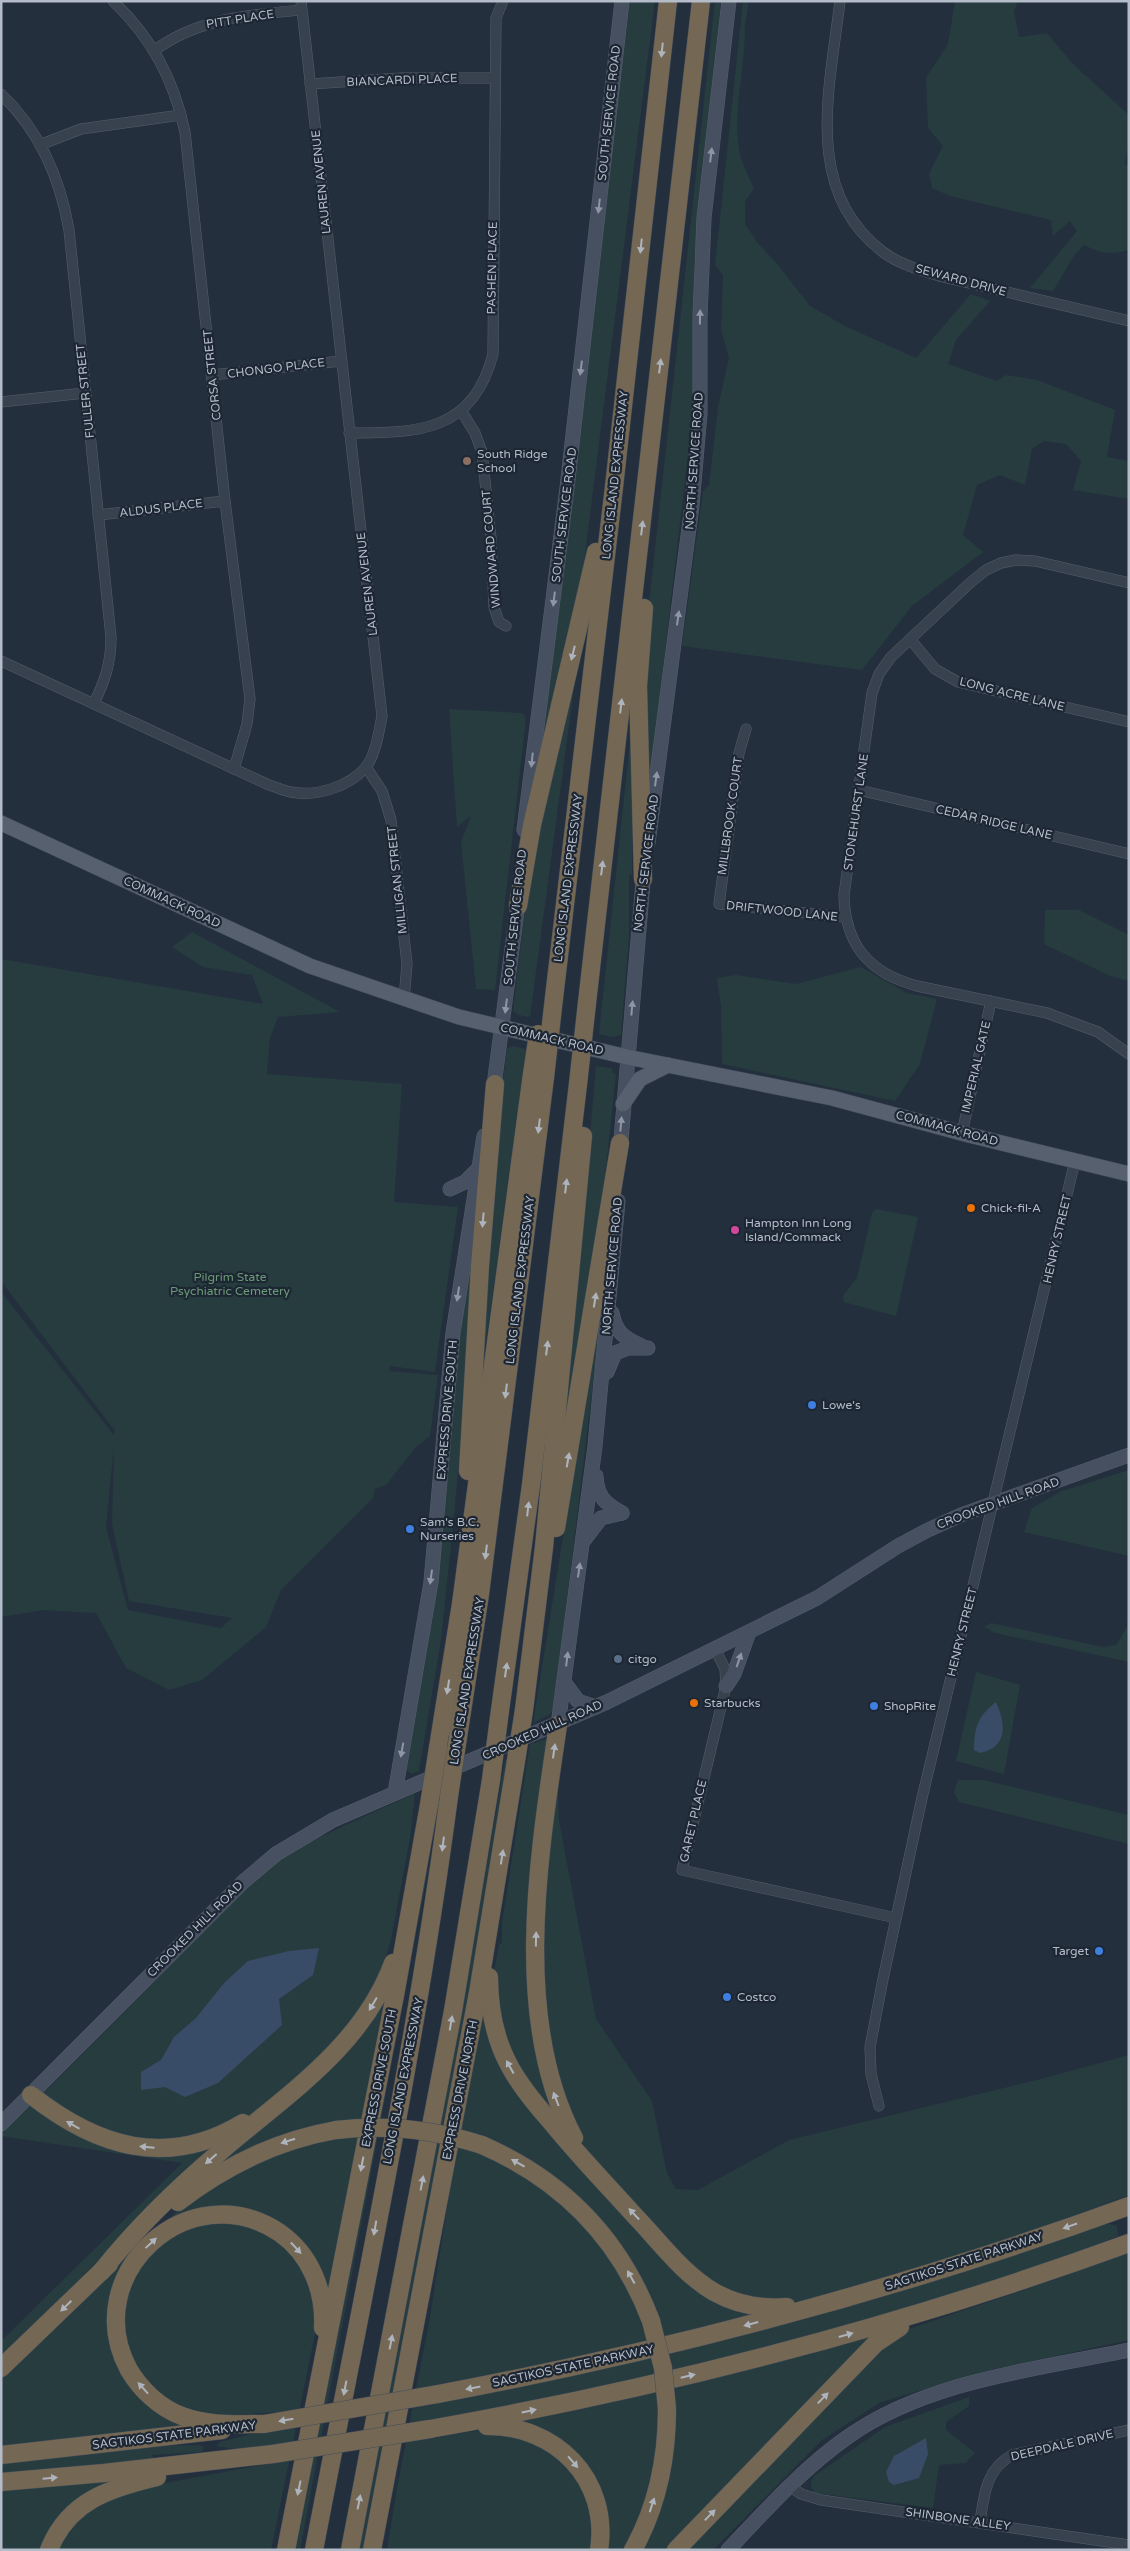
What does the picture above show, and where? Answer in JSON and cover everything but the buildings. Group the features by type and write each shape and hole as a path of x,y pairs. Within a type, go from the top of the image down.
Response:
{"highway":[{"name":"LONG ISLAND EXPRESSWAY","path":"314,2550 418,2004 437,1889 449,1796 480,1594 548,997 566,894 614,487 668,1"},
{"path":"534,1628 558,1413 598,899 702,1"},
{"path":"518,906 534,813 595,555 614,487"},
{"path":"638,556 644,601 638,686 643,880"},
{"path":"461,1604 539,1076"},
{"path":"461,1604 462,1529 469,1458 480,1259 495,1084"},
{"path":"350,2550 436,2107 491,1780 583,1085"},
{"path":"534,1628 552,1551 620,1143"},
{"name":"EXPRESS DRIVE SOUTH","path":"284,2550 290,2530 322,2371 413,1893 461,1604"},
{"name":"EXPRESS DRIVE NORTH","path":"373,2550 494,1905 524,1710 534,1628"},
{"path":"558,1724 544,1825 538,1892 536,1960 539,2024 544,2058 558,2103 575,2140 595,2173"},
{"path":"101,2272 132,2232 174,2192 347,2042 379,1995 396,1955 413,1893"},
{"path":"494,1905 489,1989 491,2016 498,2042 510,2067 528,2095 595,2173 692,2275 722,2296 739,2303 767,2307 832,2302"},
{"path":"31,2095 72,2125 94,2135 141,2147 168,2148 209,2139 236,2127 315,2071"},
{"path":"1,2368 164,2213 212,2178 277,2145 336,2130 377,2126 423,2130 482,2146 531,2170 556,2187 588,2217 624,2264 639,2290 651,2321 662,2362 667,2409 666,2440 660,2477 650,2512 633,2550"},
{"name":"SAGTIKOS STATE PARKWAY","path":"1,2454 124,2442 264,2424 438,2394 655,2348 832,2302 956,2264 1129,2206"},
{"path":"264,2424 212,2423 182,2416 154,2400 132,2374 118,2342 116,2319 118,2297 131,2266 155,2238 168,2229 195,2217 220,2215 254,2220 286,2238 309,2264 322,2298 322,2371"},
{"path":"49,2550 57,2533 71,2515 101,2493 145,2480 273,2454 430,2429 570,2402 741,2363 897,2321 1129,2243"},
{"path":"676,2550 881,2338 894,2329 951,2311 999,2288"},
{"path":"1,2360 27,2344"},
{"path":"430,2429 506,2427 525,2430 552,2443 574,2462 591,2490 599,2515 598,2550"},
{"path":"1,2482 104,2473 273,2454"}],"main road":[{"name":"SOUTH SERVICE ROAD","path":"503,1028 518,906 533,750 566,497 622,1"},
{"name":"NORTH SERVICE ROAD","path":"558,1724 601,1389 618,1198 623,1104 643,880 692,505 700,413 700,317 704,218 729,1"},
{"name":"COMMACK ROAD","path":"1,823 310,966 404,999 503,1028 668,1065 832,1098 962,1133 1129,1174"},
{"name":"EXPRESS DRIVE SOUTH","path":"395,1793 435,1549 453,1333 470,1214 495,1084 503,1028"},
{"path":"623,1104 640,1078 668,1065"},
{"path":"470,1214 463,1200 450,1188 468,1180 478,1168"},
{"path":"601,1389 615,1354 628,1348 648,1348 621,1336 615,1328 609,1303"},
{"path":"582,1544 598,1520 608,1515 622,1513 608,1505 599,1495 595,1446"},
{"name":"CROOKED HILL ROAD","path":"1,2124 212,1911 258,1868 310,1832 395,1793 596,1707 715,1649 830,1591 914,1536 993,1503 1129,1455"},
{"path":"726,1686 734,1674 748,1632"},
{"path":"564,1682 575,1698 596,1707"},
{"path":"728,2550 812,2464 850,2435 887,2413 914,2401 963,2385 1129,2350"}],"street":[{"name":"CORSA STREET","path":"113,1 140,30 155,50 176,95 185,132 225,501 250,699 247,724 234,769"},
{"name":"PASHEN PLACE","path":"349,432 414,430 435,425 462,412 487,376 493,354 496,18 503,1"},
{"name":"SEWARD DRIVE","path":"840,1 828,103 826,144 831,177 841,201 862,234 884,253 910,267 932,274 1129,321"},
{"name":"PITT PLACE","path":"155,50 190,29 212,22 301,6"},
{"name":"LAUREN AVENUE","path":"301,6 382,716 377,740 366,767"},
{"name":"BIANCARDI PLACE","path":"310,84 402,78 494,78"},
{"name":"FULLER STREET","path":"1,94 26,122 42,144 61,190 68,223 111,644 106,677 94,704"},
{"path":"42,144 82,128 182,115"},
{"name":"CHONGO PLACE","path":"212,375 340,360"},
{"path":"1,402 85,393"},
{"name":"WINDWARD COURT","path":"462,412 475,433 482,452 491,538 494,607 499,622 506,626"},
{"name":"ALDUS PLACE","path":"98,516 225,501"},
{"name":"STONEHURST LANE","path":"1129,583 1035,561 1016,560 1001,563 986,570 971,582 891,657 879,674 872,693 844,895 845,917 852,938 864,956 879,971 900,981 1047,1013 1098,1032 1129,1054"},
{"name":"LONG ACRE LANE","path":"910,639 935,669 958,682 1129,722"},
{"path":"1,661 234,769 291,792 316,793 337,787 366,767"},
{"name":"MILLBROOK COURT","path":"719,904 739,753 746,729"},
{"name":"MILLIGAN STREET","path":"366,767 382,791 391,820 407,964 404,999"},
{"name":"CEDAR RIDGE LANE","path":"859,790 1129,854"},
{"name":"DRIFTWOOD LANE","path":"719,904 845,917"},
{"name":"IMPERIAL GATE","path":"962,1133 991,1001"},
{"name":"HENRY STREET","path":"879,2106 871,2074 870,2047 896,1918 924,1789 1075,1161"},
{"name":"GARET PLACE","path":"715,1649 725,1670 726,1686 682,1870 896,1918"},
{"name":"DEEPDALE DRIVE","path":"980,2522 986,2486 993,2471 1002,2461 1012,2455 1129,2430"},
{"name":"SHINBONE ALLEY","path":"790,2486 801,2494 821,2500 1129,2545"}],"green space":[{"path":"627,1 655,1 582,578 543,740 586,376"},
{"path":"715,1 721,1 694,264 694,405 649,786 646,693 647,622"},
{"path":"743,1 749,1 744,30 745,28 737,119 741,159 754,189 745,201 745,224 757,242 778,265 810,306 845,326 916,358 971,294 990,301 956,340 948,364 997,381 1006,375 1037,380 1115,410 1107,457 1129,461 1129,499 1073,490 1081,461 1066,444 1044,441 1032,449 1025,485 1000,475 977,485 963,535 983,552 912,606 862,670 682,646 703,491 709,485 718,407 729,358 721,330 723,275 715,265"},
{"path":"955,1 1018,1 1014,12 1019,37 1047,33 1073,64 1129,115 1129,141 1125,164 1129,166 1129,250 1106,253 1084,245 1075,254 1053,291 1030,288 1077,231 1070,221 1053,236 1051,220 950,196 932,188 929,174 943,146 928,128 926,78 948,44"},
{"path":"576,673 530,1017 518,1015 513,1011 529,875"},
{"path":"449,709 523,713 526,719 495,990 476,989 461,842 471,816 457,827"},
{"path":"632,722 632,874 629,875 629,936 621,1035 612,1037 599,1034"},
{"path":"1045,910 1079,910 1129,935 1129,981 1110,976 1044,944"},
{"name":"Pilgrim State Psychiatric Cemetery","path":"192,932 340,1012 278,1017 270,1038 267,1074 402,1084 394,1202 458,1207 435,1372 390,1366 389,1371 438,1375 430,1436 415,1448 386,1485 375,1489 373,1498 281,1590 266,1627 202,1680 169,1690 126,1668 96,1613 43,1610 1,1617 1,1292 114,1435 115,1431 1,1281 1,959 263,1004 252,975 203,967 172,947","holes":["114,1446 112,1524 129,1601 232,1618 221,1628 128,1610 106,1527"]},
{"path":"861,967 907,993 937,999 920,1064 895,1101 722,1064 721,1006 717,978 736,975 796,984"},
{"path":"513,1046 526,1049 479,1393 493,1160 507,1048"},
{"path":"596,1066 612,1068 613,1073 616,1074 600,1223 566,1425 565,1413"},
{"path":"876,1209 918,1217 896,1316 844,1302 843,1296 857,1278 872,1213"},
{"path":"469,1260 472,1261 463,1423 441,1640 419,1771 411,1774 405,1769 463,1280"},
{"path":"597,1326 600,1326 554,1707 550,1714 533,1723"},
{"path":"1129,1470 1129,1556 1024,1532 1032,1508 1062,1491"},
{"path":"1129,1599 1129,1662 995,1633 984,1627 991,1623 1103,1647 1116,1645 1127,1627"},
{"path":"976,1672 1020,1685 1004,1774 956,1761"},
{"path":"547,1739 531,1904 557,2115 537,2099 501,2037 493,1979 499,1944 502,1944 502,1923 530,1744"},
{"path":"508,1759 474,1974 364,2550 358,2550 468,1973 505,1760"},
{"path":"557,1767 559,1820 596,2019 652,2101 667,2173 676,2189 698,2190 789,2140 1037,2080 1129,2055 1129,2195 997,2244 801,2301 769,2304 741,2301 708,2282 594,2164 567,2115 547,2049 540,1961"},
{"path":"958,1780 984,1780 1129,1815 1129,1844 959,1802 954,1792"},
{"path":"415,1793 410,1838 391,1940 378,1982 356,2021 317,2066 193,2165 1,2359 1,2341 182,2163 1,2136 1,2133 51,2086 242,1893 277,1861 318,1838"},
{"path":"427,1865 428,1870 300,2550 292,2550"},
{"path":"382,2002 383,2009 327,2299 314,2260 223,2211 135,2250 116,2352 187,2422 186,2429 1,2449 1,2378 129,2253 188,2202 230,2176 333,2123 276,2137 198,2177"},
{"path":"482,2009 495,2052 644,2235 758,2313 600,2356 435,2385 438,2400 1105,2223 1117,2226 1118,2236 982,2290 739,2359 426,2425 429,2439 478,2431 515,2432 540,2441 552,2450 572,2472 581,2485 587,2499 594,2527 591,2550 387,2550 430,2317 457,2145 483,2155 533,2180 591,2229 632,2295 646,2333 643,2284 599,2218 546,2172 459,2132"},
{"path":"211,2221 246,2224 280,2243 300,2266 312,2295 316,2329 271,2550 58,2550 66,2531 97,2502 123,2491 272,2463 269,2448 240,2450 216,2446 220,2442 279,2427 277,2412 203,2417 173,2407 140,2380 122,2341 123,2298 140,2260 168,2235"},
{"path":"1129,2252 1129,2340 991,2370 881,2402 822,2440 713,2550 683,2550 809,2417 900,2332 1065,2276"},
{"path":"888,2329 671,2550 640,2550 656,2469 642,2518 624,2550 602,2550 592,2480 511,2423 622,2399"},
{"path":"969,2397 969,2406 946,2422 946,2430 975,2453 965,2463 939,2465 933,2508 815,2493 813,2491 811,2484 814,2476 885,2427"},
{"path":"199,2445 204,2447 202,2452 152,2455 155,2462 1,2477 1,2460 151,2446"},
{"path":"117,2476 45,2550 1,2550 1,2487"}],"water":[{"path":"996,1702 1002,1718 1002,1734 996,1746 980,1753 974,1750 976,1728 981,1717"},
{"path":"319,1948 313,1975 279,1999 282,2025 218,2083 185,2097 165,2087 141,2090 141,2072 161,2060 174,2037 196,2018 225,1982 248,1961 289,1951"},
{"path":"926,2438 928,2454 919,2478 894,2485 889,2482 886,2472 894,2456"}],"place":[{"name":"South Ridge School","path":"467,461"},
{"name":"Chick-fil-A","path":"971,1208"},
{"name":"Hampton Inn Long Island/Commack","path":"735,1230"},
{"name":"Lowe's","path":"812,1405"},
{"name":"Sam's B.C. Nurseries","path":"410,1529"},
{"name":"citgo","path":"618,1659"},
{"name":"Starbucks","path":"694,1703"},
{"name":"ShopRite","path":"874,1706"},
{"name":"Target","path":"1099,1951"},
{"name":"Costco","path":"727,1997"}]}
